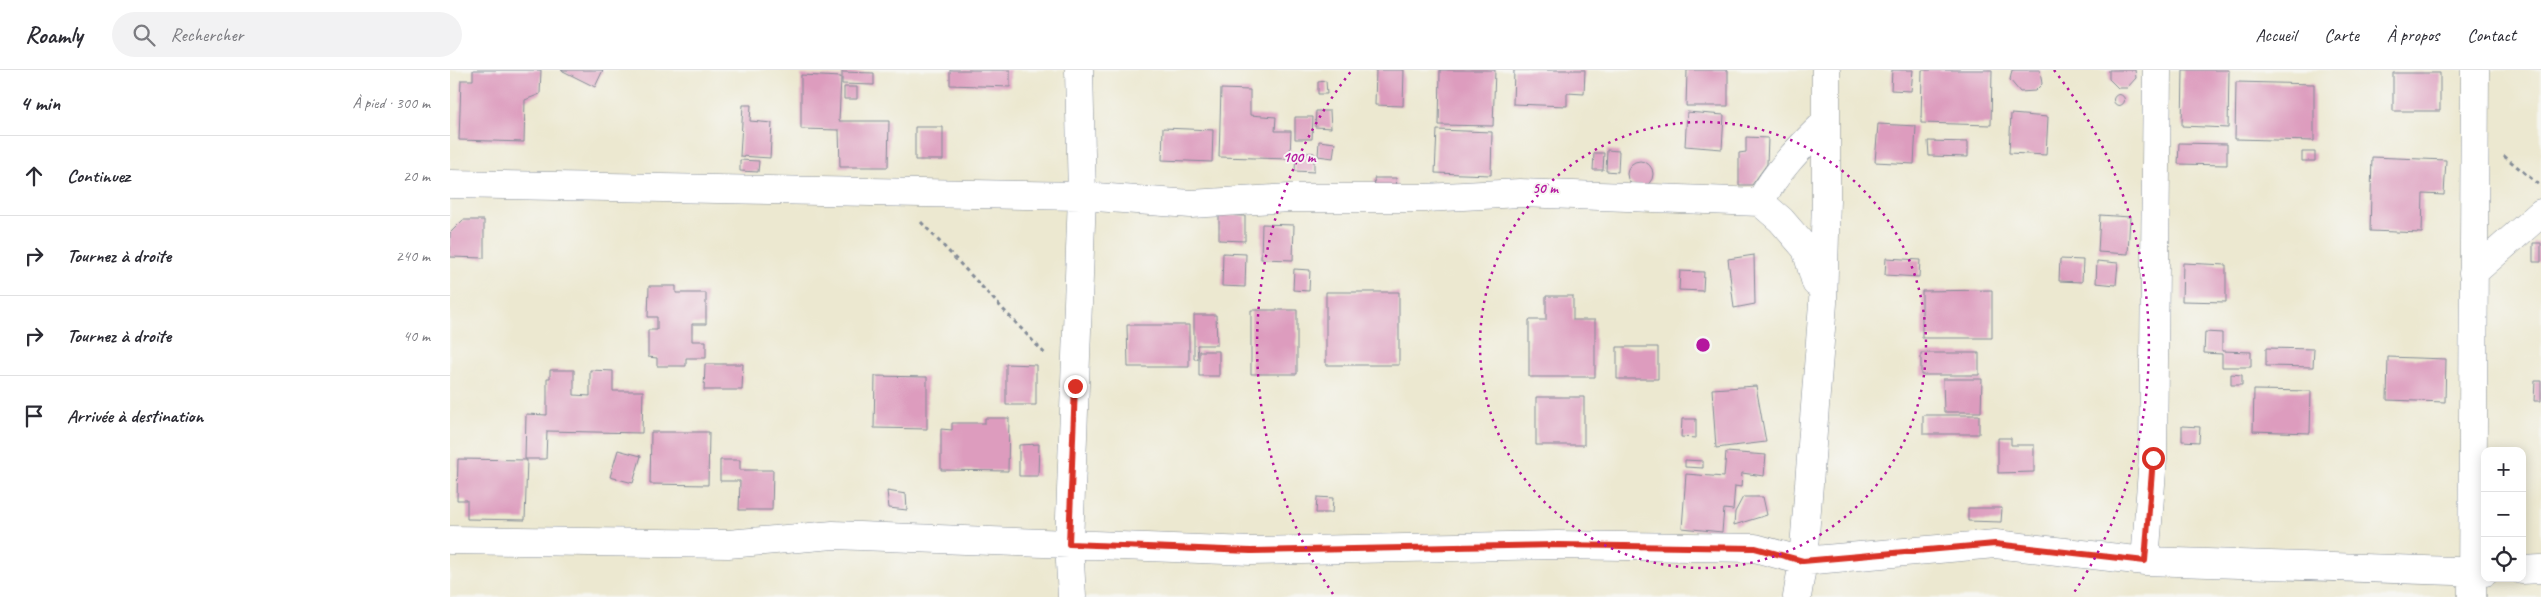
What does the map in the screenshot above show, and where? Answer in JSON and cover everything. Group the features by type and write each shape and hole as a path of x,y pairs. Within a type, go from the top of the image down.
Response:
{"street":[{"path":"1072,597 1069,544 1082,196 1079,70"},
{"path":"1797,597 1803,561 1823,303 1826,70"},
{"path":"2145,561 2153,458 2157,70"},
{"path":"450,540 728,544 833,535 1251,551 1557,545 1755,548 1803,561 1995,544 2145,561 2477,581 2473,273 2475,70"},
{"path":"1760,202 1772,179 1826,122"},
{"path":"450,184 1082,196 1191,204 1290,198 1425,198 1520,193 1760,202 1781,220 1806,248 1823,303"},
{"path":"2473,273 2541,213"},
{"path":"2526,570 2541,569"}],"path":[{"path":"2474,132 2541,187"},
{"path":"893,192 1075,386"}],"building":[{"path":"473,70 541,70 540,94 525,100 524,142 459,140 461,80 473,80"},
{"path":"561,70 603,70 595,87"},
{"path":"950,70 1010,70 1010,87 950,85"},
{"path":"1376,70 1404,70 1403,106 1375,105"},
{"path":"1440,70 1495,70 1493,126 1439,125"},
{"path":"1514,70 1585,70 1584,94 1567,93 1567,106 1513,104"},
{"path":"1687,70 1728,70 1728,106 1686,106"},
{"path":"1892,70 1913,70 1911,91 1891,90"},
{"path":"1922,70 1992,70 1991,125 1921,123"},
{"path":"2012,70 2040,70 2042,84 2035,91 2020,92 2010,80"},
{"path":"2109,70 2135,70 2136,78 2127,88 2118,88 2109,79"},
{"path":"2183,70 2229,70 2228,128 2182,126"},
{"path":"842,72 874,73 874,85 842,84"},
{"path":"2393,73 2440,73 2440,111 2393,111"},
{"path":"801,75 841,77 839,121 889,121 888,167 840,167 839,130 801,129"},
{"path":"1326,81 1327,94 1318,94 1318,82"},
{"path":"2236,82 2314,84 2314,141 2235,139"},
{"path":"844,87 857,87 857,99 844,99"},
{"path":"1221,89 1250,90 1250,115 1276,117 1275,131 1291,131 1290,159 1219,157"},
{"path":"2119,94 2125,100 2119,106 2113,100"},
{"path":"743,105 751,105 750,121 772,123 770,158 740,156"},
{"path":"1316,111 1330,111 1331,128 1315,127"},
{"path":"1687,112 1724,115 1722,149 1685,146"},
{"path":"2011,114 2048,117 2046,155 2009,153"},
{"path":"1295,117 1313,117 1312,139 1295,139"},
{"path":"1878,124 1916,126 1914,164 1875,162"},
{"path":"915,127 943,127 943,160 915,160"},
{"path":"1163,128 1213,130 1212,162 1162,160"},
{"path":"1437,130 1492,132 1491,175 1435,173"},
{"path":"1746,137 1768,138 1767,164 1752,185 1739,185 1739,153 1746,152"},
{"path":"1319,141 1335,143 1333,158 1318,156"},
{"path":"1928,141 1968,142 1968,157 1929,156"},
{"path":"2179,143 2227,144 2227,165 2178,164"},
{"path":"1607,150 1619,151 1618,172 1606,171"},
{"path":"2302,152 2315,152 2315,161 2302,161"},
{"path":"1296,153 1314,153 1314,172 1295,171"},
{"path":"1594,153 1604,153 1603,170 1593,170"},
{"path":"2372,157 2446,160 2444,195 2423,194 2422,233 2370,231"},
{"path":"740,160 759,161 758,172 740,171"},
{"path":"1640,161 1649,165 1653,174 1649,183 1640,187 1631,183 1627,174 1631,165"},
{"path":"1374,178 1396,178 1397,188 1375,188"},
{"path":"1219,215 1245,216 1245,241 1219,240"},
{"path":"2100,215 2130,217 2128,254 2098,252"},
{"path":"463,220 484,220 484,258 450,257 450,233"},
{"path":"1262,224 1294,225 1293,260 1261,259"},
{"path":"2533,243 2541,243 2541,262 2533,262"},
{"path":"1223,253 1246,254 1245,287 1222,286"},
{"path":"1754,255 1755,304 1734,308 1728,259"},
{"path":"1886,258 1920,260 1919,277 1885,275"},
{"path":"2060,259 2083,260 2082,282 2059,281"},
{"path":"2097,261 2118,263 2116,285 2096,283"},
{"path":"2183,263 2226,265 2226,302 2182,301"},
{"path":"1294,269 1310,270 1309,291 1293,290"},
{"path":"1680,271 1704,272 1703,291 1679,290"},
{"path":"649,286 676,286 676,293 706,293 706,324 692,324 692,341 706,341 706,358 686,358 686,366 657,366 657,358 648,357 648,330 657,330 657,317 648,317"},
{"path":"1992,290 1992,338 1922,338 1922,291"},
{"path":"1326,292 1399,292 1399,365 1326,365"},
{"path":"1546,296 1573,296 1573,320 1595,320 1595,377 1529,377 1529,320 1546,320"},
{"path":"1251,310 1297,310 1297,374 1251,374"},
{"path":"1194,315 1216,315 1217,345 1197,345 1198,359 1194,359"},
{"path":"1127,325 1189,325 1189,367 1128,367"},
{"path":"2205,332 2222,333 2222,351 2251,352 2251,367 2222,367 2222,354 2204,353"},
{"path":"1617,347 1658,347 1658,379 1617,379"},
{"path":"2266,348 2314,349 2313,367 2266,366"},
{"path":"1199,351 1219,351 1219,376 1199,376"},
{"path":"1921,353 1979,353 1979,375 1921,375"},
{"path":"2388,357 2446,359 2445,402 2387,400"},
{"path":"705,364 743,364 742,390 704,390"},
{"path":"1006,364 1036,365 1036,405 1006,405"},
{"path":"550,370 574,370 574,395 590,396 590,370 613,371 613,391 643,391 642,433 547,431 546,459 525,459 526,414 547,415 547,378 550,378"},
{"path":"2231,374 2242,375 2242,385 2231,385"},
{"path":"875,376 927,377 927,429 874,428"},
{"path":"1943,379 1982,379 1981,412 1944,412"},
{"path":"2535,381 2541,381 2541,401 2534,401"},
{"path":"1756,386 1766,442 1716,448 1712,389"},
{"path":"2254,390 2311,391 2310,433 2253,431"},
{"path":"1536,397 1584,397 1584,445 1536,445"},
{"path":"1923,415 1979,415 1979,434 1923,434"},
{"path":"985,418 1009,418 1008,471 941,470 941,429 952,430 952,423 985,423"},
{"path":"1682,419 1696,419 1696,438 1681,437"},
{"path":"2182,426 2200,427 2199,442 2182,441"},
{"path":"651,432 709,432 708,485 650,484"},
{"path":"1998,438 2011,438 2011,445 2034,445 2034,472 1998,473"},
{"path":"1039,444 1038,476 1019,476 1019,445"},
{"path":"618,450 641,456 633,483 610,477"},
{"path":"1726,452 1766,455 1764,476 1742,473 1741,487 1735,486 1733,510 1724,509 1722,532 1682,528 1686,474 1724,477"},
{"path":"458,459 527,460 525,520 467,519 467,500 457,500"},
{"path":"720,460 740,460 740,470 773,470 772,510 739,510 740,481 720,481"},
{"path":"1685,460 1703,461 1703,468 1685,467"},
{"path":"887,491 906,494 907,510 889,508"},
{"path":"1317,497 1333,498 1332,513 1316,513"},
{"path":"1743,497 1763,497 1767,515 1734,525 1735,512"},
{"path":"1968,508 2002,508 2001,522 1968,521"}],"route":[{"path":"1075,386 1069,544 1251,551 1557,545 1755,548 1803,561 1995,544 2145,561 2153,458"}]}
